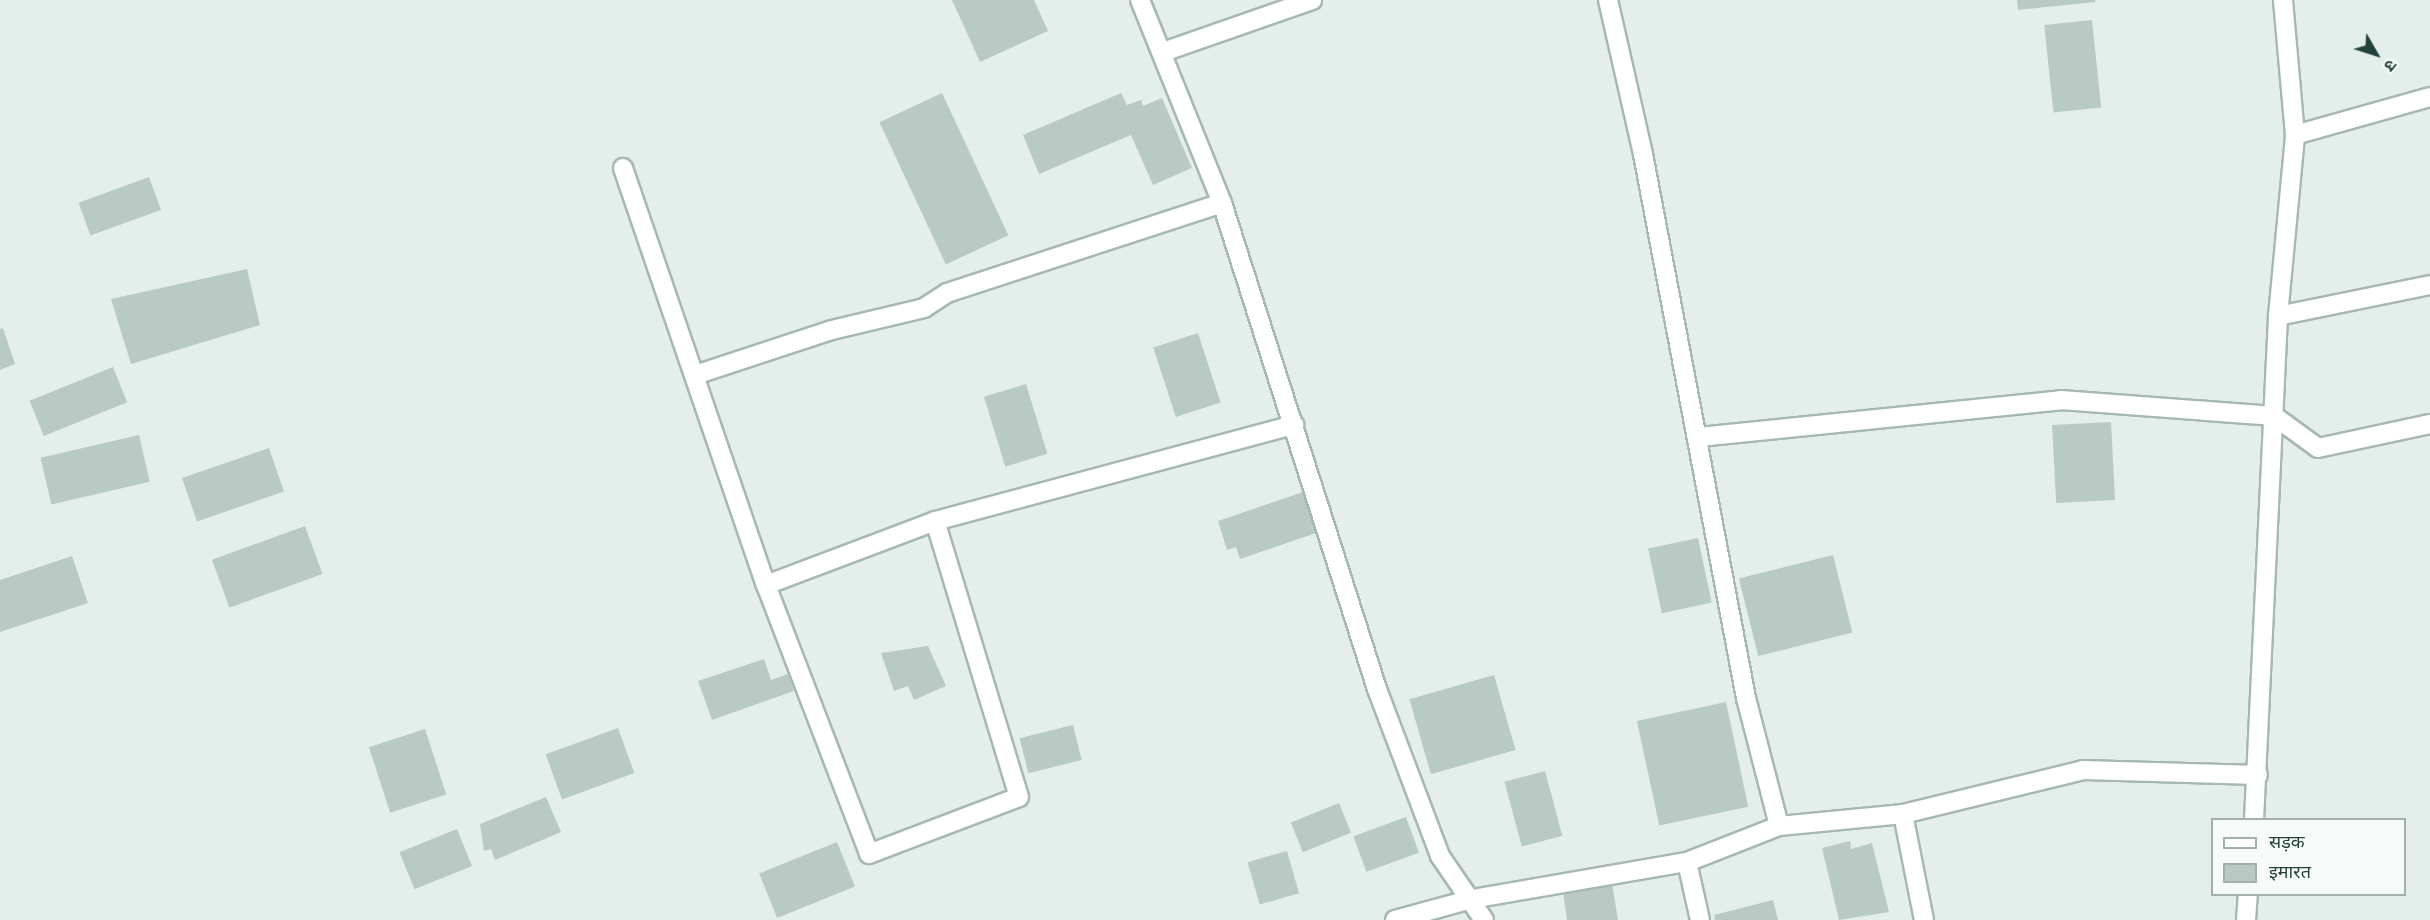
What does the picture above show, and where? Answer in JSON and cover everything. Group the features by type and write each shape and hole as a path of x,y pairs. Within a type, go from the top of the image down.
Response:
{"street":[{"path":"1140,0 1164,52 1222,203 1377,689 1440,856 1484,920"},
{"path":"1164,52 1312,0"},
{"path":"1608,0 1699,437 1746,698 1779,826"},
{"path":"2254,818 2258,775 2278,316 2295,135 2283,0"},
{"path":"2295,135 2430,97"},
{"path":"623,168 766,585 869,854 1019,797 935,521"},
{"path":"695,375 832,330 924,308 947,293 1222,203"},
{"path":"2278,316 2430,285"},
{"path":"1699,437 2061,400 2274,416 2318,448 2430,424"},
{"path":"766,585 935,521 1294,425"},
{"path":"1395,920 1472,900 1687,862 1779,826 1903,814 2083,770 2258,775"},
{"path":"1903,814 1924,920"},
{"path":"1687,862 1700,920"},
{"path":"2246,920 2248,896"}],"building":[{"path":"952,0 1034,0 1048,31 980,62"},
{"path":"2017,0 2095,0 2095,2 2018,10"},
{"path":"2092,20 2101,108 2053,113 2044,25"},
{"path":"942,93 1008,235 946,264 879,122"},
{"path":"1121,93 1127,105 1141,100 1143,106 1162,98 1192,168 1153,185 1131,135 1039,174 1023,135"},
{"path":"149,177 161,210 90,236 79,203"},
{"path":"247,269 260,325 131,364 111,299"},
{"path":"3,328 15,364 0,370 0,329"},
{"path":"1198,333 1221,402 1176,417 1153,348"},
{"path":"113,367 127,402 44,436 30,401"},
{"path":"1026,384 1047,454 1005,467 984,397"},
{"path":"2111,422 2115,500 2056,503 2052,425"},
{"path":"139,435 150,482 51,504 41,458"},
{"path":"269,448 284,491 197,521 182,478"},
{"path":"1303,492 1316,533 1240,559 1236,547 1227,550 1218,521"},
{"path":"305,526 322,574 229,608 212,560"},
{"path":"1698,538 1712,603 1662,613 1648,549"},
{"path":"1833,555 1852,633 1758,656 1739,578"},
{"path":"72,556 88,603 0,632 0,580"},
{"path":"928,646 946,686 914,700 908,686 894,691 881,653"},
{"path":"764,659 771,680 788,674 794,691 712,720 698,681"},
{"path":"1494,675 1515,750 1431,774 1409,699"},
{"path":"1726,702 1748,807 1659,826 1637,721"},
{"path":"1073,725 1082,760 1028,773 1020,738"},
{"path":"618,728 634,773 562,799 546,754"},
{"path":"425,729 446,795 390,813 369,747"},
{"path":"1545,771 1562,836 1522,847 1504,782"},
{"path":"546,797 561,832 495,860 491,849 484,851 480,824"},
{"path":"1339,803 1351,833 1303,852 1291,822"},
{"path":"1406,817 1419,853 1366,872 1353,836"},
{"path":"457,829 472,866 414,889 400,852"},
{"path":"1850,841 1851,849 1872,843 1889,912 1839,920 1822,848"},
{"path":"837,842 855,887 777,918 759,873"},
{"path":"1287,851 1299,893 1260,905 1248,862"},
{"path":"1612,883 1618,920 1567,920 1563,891"},
{"path":"1773,900 1778,920 1715,920 1714,915"}]}
